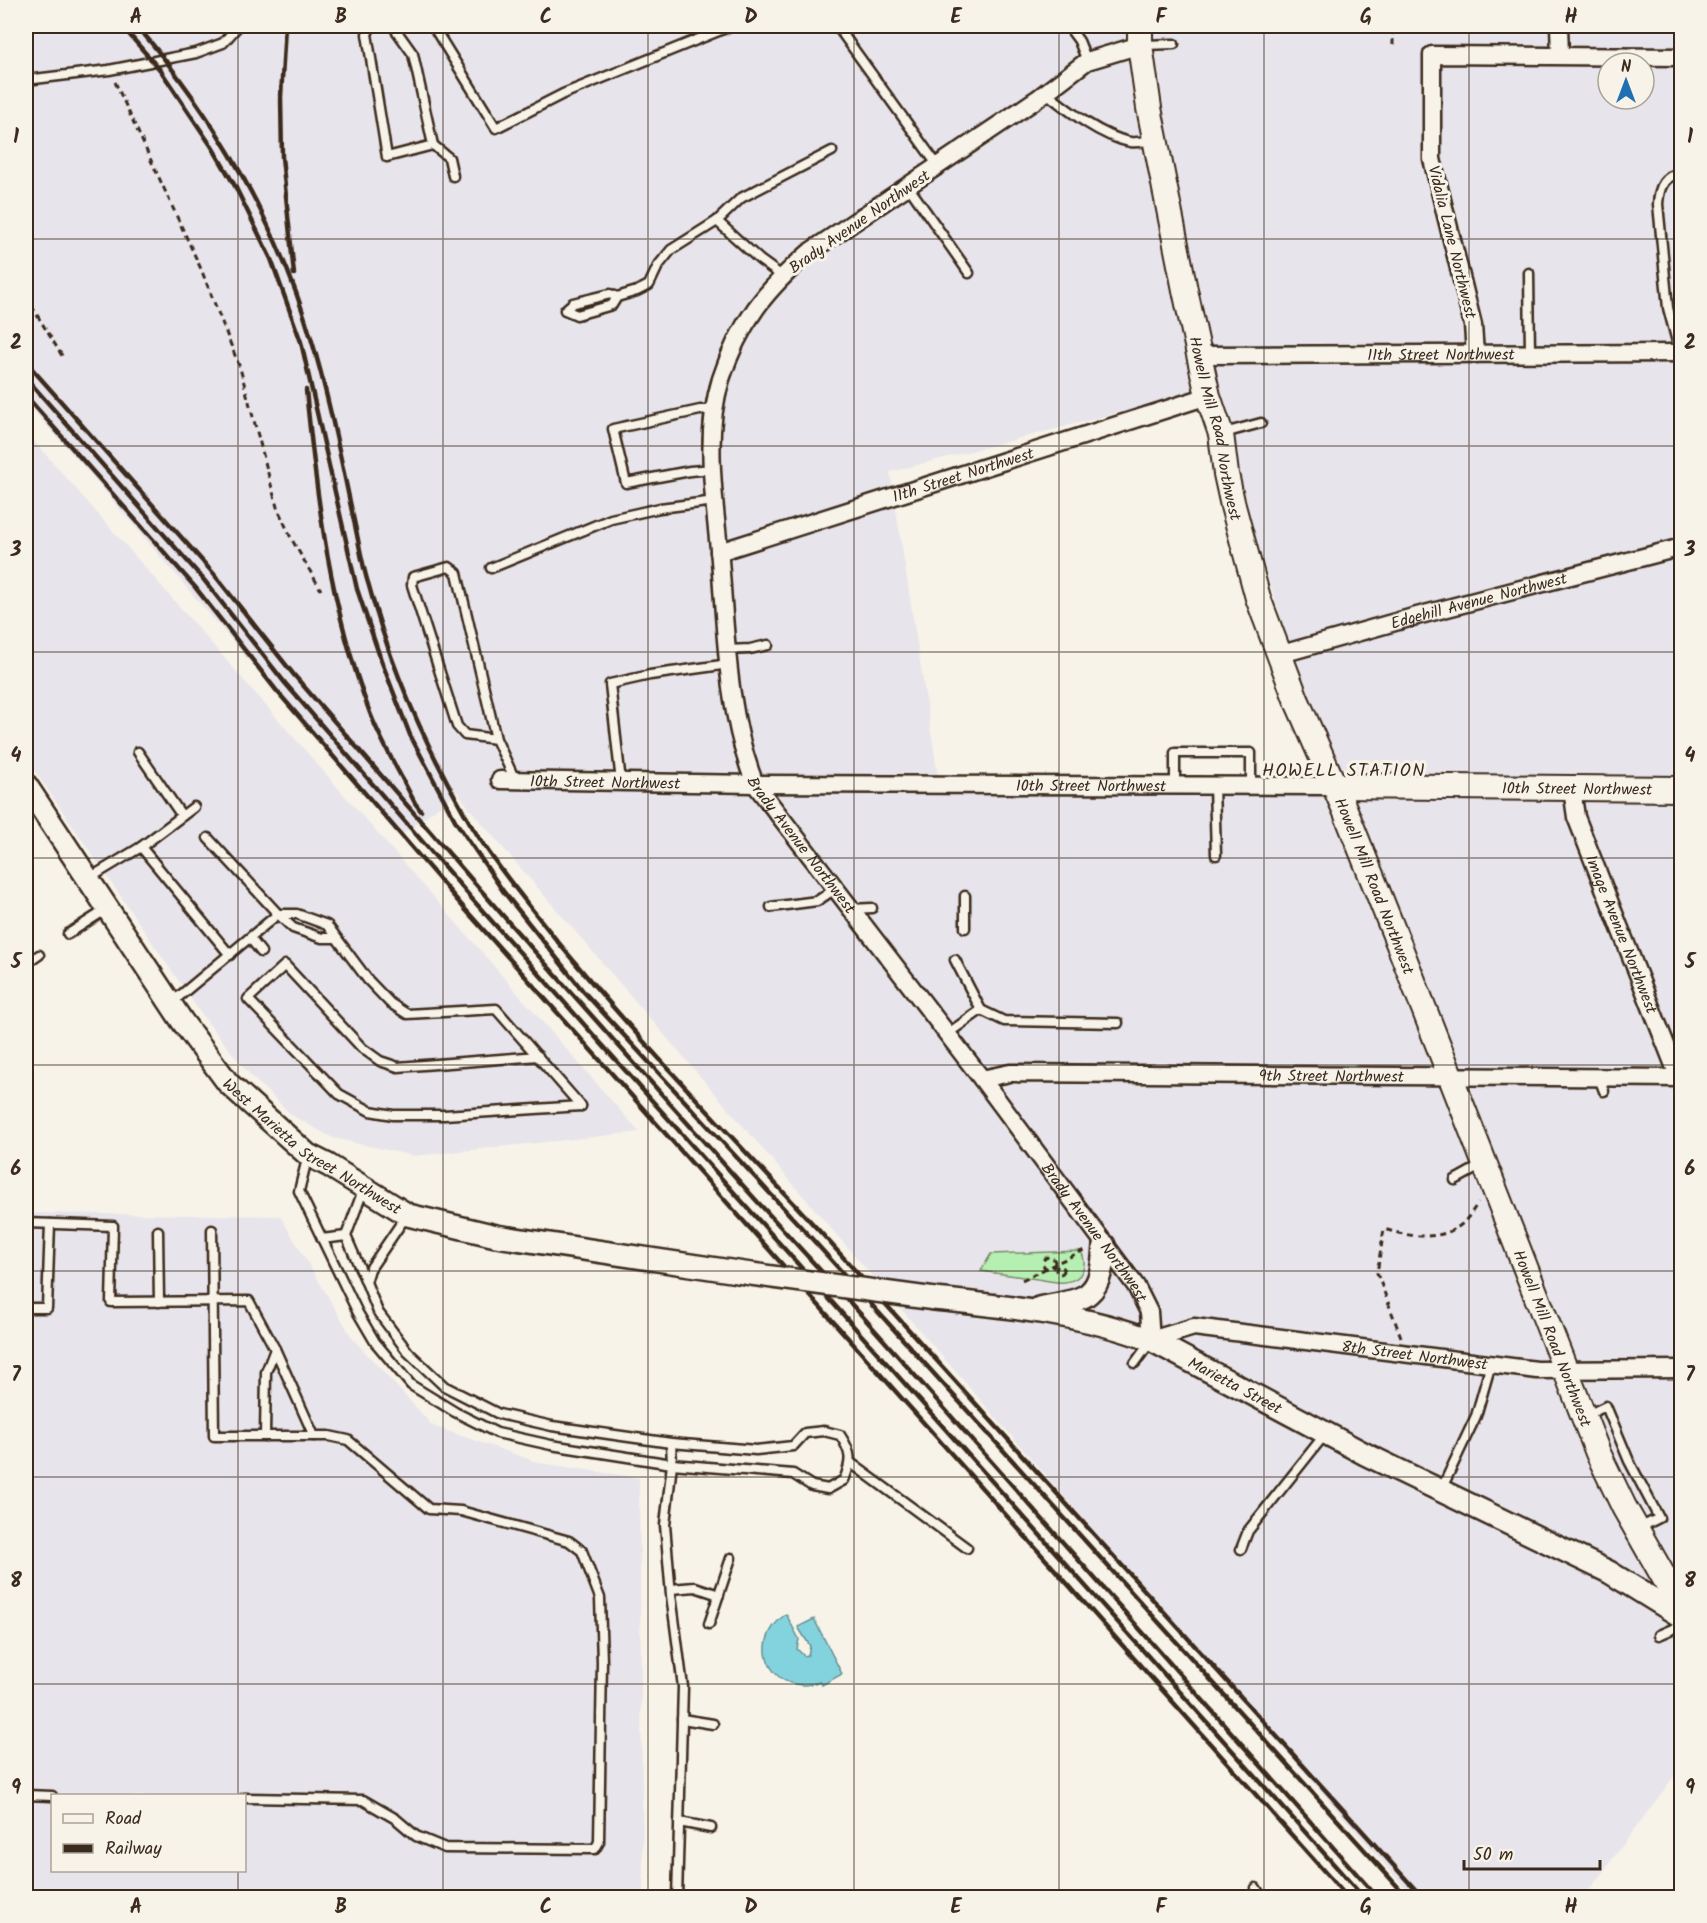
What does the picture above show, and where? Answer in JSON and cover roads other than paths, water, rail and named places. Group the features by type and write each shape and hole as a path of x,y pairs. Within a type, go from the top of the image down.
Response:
{"main road":[{"name":"Howell Mill Road Northwest","path":"1140,35 1155,140 1199,355 1208,396 1221,434 1233,506 1258,598 1278,655 1334,786 1451,1076 1598,1453 1636,1530 1680,1604"},
{"name":"10th Street Northwest","path":"1334,786 1682,789"}],"street":[{"path":"1559,26 1560,55"},
{"name":"Brady Avenue Northwest","path":"1140,35 1088,61 1046,92 811,251 782,276 758,304 742,328 730,355 720,382 714,410 712,456 728,657 745,759 754,784 982,1079 1094,1247 1138,1291 1149,1312 1151,1340"},
{"name":"Vidalia Lane Northwest","path":"1475,354 1473,325 1432,159 1432,55 1682,57"},
{"name":"11th Street Northwest","path":"1199,355 1681,353"},
{"name":"11th Street Northwest","path":"719,552 1208,396"},
{"name":"Edgehill Avenue Northwest","path":"1278,655 1413,617 1682,547"},
{"name":"10th Street Northwest","path":"507,780 754,784 1334,786"},
{"name":"West Marietta Street Northwest","path":"26,785 170,1004 228,1083 308,1155 408,1215 496,1236 751,1274"},
{"name":"Image Avenue Northwest","path":"1572,789 1576,817 1680,1078"},
{"name":"9th Street Northwest","path":"982,1079 1010,1073 1451,1076 1602,1085 1680,1078"},
{"path":"1032,1310 1089,1294 1097,1282 1103,1262 1094,1247"},
{"name":"Marietta Street","path":"751,1274 1032,1310 1084,1319 1122,1329 1151,1340 1440,1491 1680,1604"},
{"name":"8th Street Northwest","path":"1151,1340 1194,1327 1537,1370 1682,1369"}],"lane":[{"path":"26,80 109,70 196,53 223,43 238,26"},
{"path":"371,26 367,34 387,157 433,145"},
{"path":"393,26 413,54 433,145 449,158 453,176"},
{"path":"434,26 496,128 563,94 710,29 731,26"},
{"path":"837,26 938,165"},
{"path":"1068,26 1079,41 1088,61"},
{"path":"1140,35 1174,44"},
{"path":"1046,92 1079,119 1119,139 1138,142 1155,140"},
{"path":"617,297 612,305 577,315 565,310 573,303 610,294 617,297 649,285 658,266 671,250 717,221 741,198 832,151"},
{"path":"1681,353 1668,308 1658,191 1662,183 1674,174 1682,173"},
{"path":"908,186 969,273"},
{"path":"717,221 760,260 782,276"},
{"path":"1529,273 1530,354"},
{"path":"713,469 626,483 613,429 699,410 714,410"},
{"path":"1221,434 1261,423"},
{"path":"491,568 611,519 660,508 716,501"},
{"path":"495,739 465,735 457,726 412,585 413,577 449,567 457,573 495,739 507,780"},
{"path":"621,782 610,684 728,657 768,645"},
{"path":"138,752 182,816"},
{"path":"1175,785 1175,753 1251,753 1251,785"},
{"path":"1214,785 1216,855"},
{"path":"87,879 141,846 194,807"},
{"path":"208,838 293,928 322,938 336,938"},
{"path":"141,846 230,955"},
{"path":"771,907 817,901 835,889"},
{"path":"965,896 965,928"},
{"path":"68,934 107,908"},
{"path":"850,909 872,908"},
{"path":"170,1004 278,914 297,915 327,925 368,980 390,1003 406,1014 496,1009 538,1056 581,1106 444,1115 393,1115 370,1112 339,1094 248,999 285,965 362,1048 380,1061 398,1067 538,1056"},
{"path":"250,938 261,951"},
{"path":"26,964 39,955"},
{"path":"955,960 981,1010 1004,1021 1118,1023"},
{"path":"947,1034 981,1010"},
{"path":"308,1155 299,1191 358,1313 375,1342 411,1385 455,1412 497,1433 551,1445 672,1464 793,1474 812,1486 828,1489 844,1480 851,1464 848,1447 840,1435 824,1431 805,1433 793,1446 756,1450 671,1443 552,1426 499,1414 444,1386 408,1352 378,1312 346,1236 364,1188"},
{"path":"1455,1180 1485,1163"},
{"path":"366,1282 370,1269 408,1215"},
{"path":"26,1223 113,1226 111,1302 249,1301 275,1349 314,1436"},
{"path":"26,1308 47,1308 50,1224"},
{"path":"212,1230 214,1436 329,1436 348,1440 429,1509 461,1510 569,1542 582,1551 600,1598 602,1662 599,1842 595,1849 445,1848 416,1836 396,1820 363,1800 246,1798"},
{"path":"158,1231 159,1302"},
{"path":"322,1239 346,1236"},
{"path":"1135,1363 1151,1340"},
{"path":"265,1436 266,1372 275,1349"},
{"path":"1440,1491 1476,1416 1491,1364"},
{"path":"1241,1549 1248,1531 1326,1433"},
{"path":"671,1443 672,1464 665,1525 683,1687 677,1898"},
{"path":"851,1464 967,1548"},
{"path":"709,1624 731,1558"},
{"path":"671,1589 695,1587 718,1595"},
{"path":"1659,1635 1682,1625"},
{"path":"682,1719 713,1724"},
{"path":"26,1795 51,1796"},
{"path":"679,1822 711,1828"},
{"path":"1256,1888 1262,1898"}],"water":[{"path":"786,1614 799,1639 797,1649 804,1656 808,1655 810,1646 798,1627 814,1619 842,1674 822,1685 820,1681 804,1685 790,1683 779,1676 770,1666 766,1654 767,1640 773,1627"}],"railway":[{"path":"122,26 161,71 212,147 235,186 271,259 301,342 357,589 381,660 410,735 456,822 503,891 583,991 813,1240 1408,1898"},
{"path":"137,26 192,97 217,134 262,212 280,253 297,295 318,361 365,572 377,615 397,673 434,757 484,845 558,942 622,1017 823,1235 1423,1898"},
{"path":"285,26 281,97 282,157 294,274"},
{"path":"26,362 213,573 294,675 512,926 865,1319 1378,1898"},
{"path":"26,378 204,580 285,683 473,900 1364,1898"},
{"path":"306,390 327,553 345,633 356,673 375,725 421,811"},
{"path":"26,396 195,587 276,690 464,908 1348,1898"}],"district":[{"name":"HOWELL STATION","path":"1344,770"}]}
